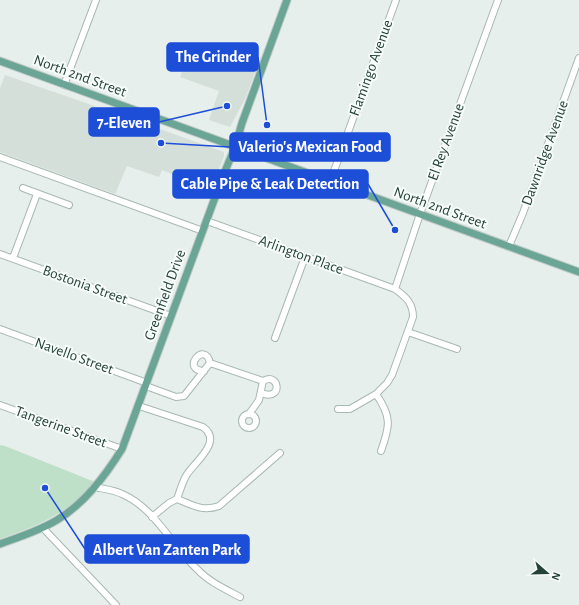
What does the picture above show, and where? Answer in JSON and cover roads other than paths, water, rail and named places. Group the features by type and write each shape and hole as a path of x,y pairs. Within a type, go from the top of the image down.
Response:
{"main road":[{"name":"Greenfield Drive","path":"0,544 43,528 58,520 95,487 122,449 139,406 170,316 235,147 242,123 287,0"},
{"name":"North 2nd Street","path":"0,61 579,272"}],"street":[{"path":"64,85 96,0"},
{"name":"Flamingo Avenue","path":"330,182 396,0"},
{"name":"El Rey Avenue","path":"395,289 420,214 498,0"},
{"name":"Dawnridge Avenue","path":"509,246 523,214 579,58"},
{"path":"0,156 202,231"},
{"path":"23,188 69,205"},
{"path":"13,258 37,194"},
{"name":"Arlington Place","path":"207,221 395,289"},
{"name":"Bostonia Street","path":"0,254 170,316"},
{"path":"275,338 305,257"},
{"path":"338,409 350,409 376,394 392,375 413,317 413,312 406,297 395,289"},
{"name":"Navello Street","path":"0,329 179,397 184,396 204,371"},
{"path":"408,332 457,349"},
{"path":"200,354 209,358 210,363 204,371 198,370 194,366 194,361 200,354"},
{"path":"210,363 263,381 267,378 276,382 276,392 272,395 261,393"},
{"path":"249,414 259,400 263,381"},
{"path":"376,394 383,403 388,416 388,431 381,451"},
{"name":"Tangerine Street","path":"0,405 122,449"},
{"path":"139,406 208,430 210,435 210,443 201,459 186,475 178,499"},
{"path":"152,517 169,503 178,499 202,509 211,509 219,506 280,452"},
{"path":"95,487 120,493 136,502 152,517 197,570 214,583 240,597"},
{"path":"43,528 116,605"}],"place":[{"name":"7-Eleven","path":"227,106"},
{"name":"The Grinder","path":"267,125"},
{"name":"Valerio's Mexican Food","path":"161,143"},
{"name":"Cable Pipe & Leak Detection","path":"395,230"},
{"name":"Albert Van Zanten Park","path":"45,488"}]}
